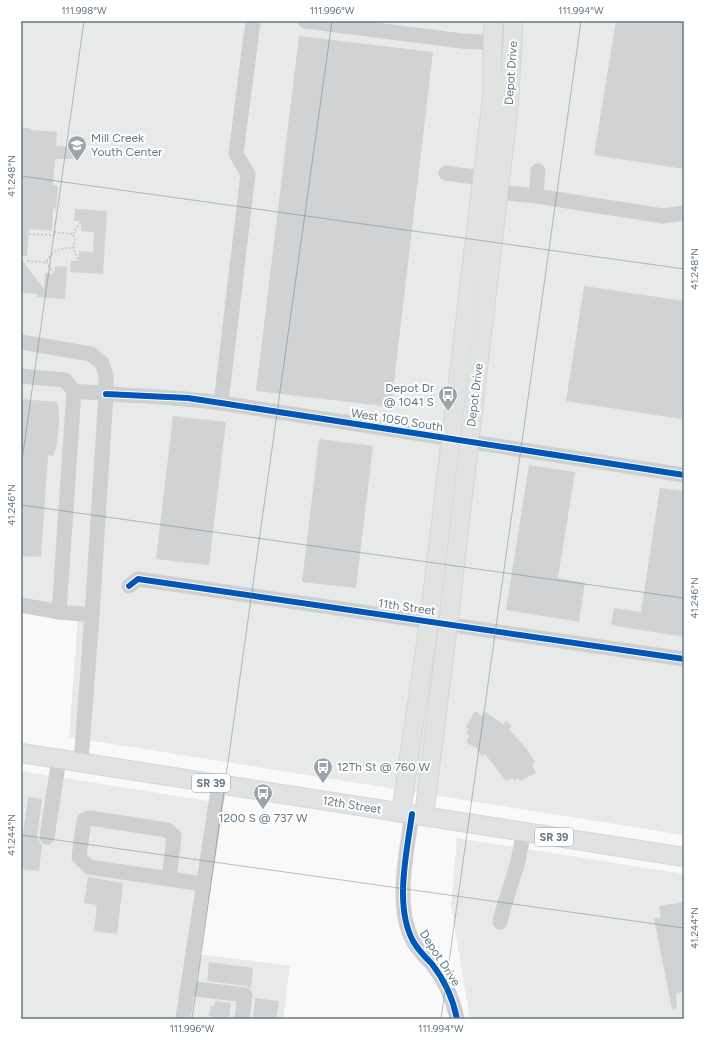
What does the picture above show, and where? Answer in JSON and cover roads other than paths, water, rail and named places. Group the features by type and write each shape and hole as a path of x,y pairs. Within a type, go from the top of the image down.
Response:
{"main road":[{"name":"Depot Drive","path":"412,814 429,622 492,97 493,21"},
{"name":"Depot Drive","path":"412,814 448,624 509,104 513,21"},
{"name":"12th Street","path":"21,753 684,857"}],"street":[{"path":"221,403 248,174 236,154 253,21"},
{"path":"305,21 462,41 513,44"},
{"path":"536,196 538,171"},
{"path":"446,173 482,184 499,192 536,196 663,216 684,213"},
{"path":"21,342 91,354 102,363 106,375 92,615 81,762"},
{"path":"21,376 65,380 74,391 59,612"},
{"name":"West 1050 South","path":"74,391 188,398 684,475"},
{"name":"11th Street","path":"129,586 140,579 684,659"},
{"path":"21,605 59,612 92,615"},
{"path":"47,837 59,759"},
{"path":"183,1019 219,784"},
{"name":"Depot Drive","path":"412,814 403,880 403,901 407,922 412,939 442,977 450,993 457,1019"},
{"path":"169,879 174,836 167,830 90,818 84,820 79,857 90,867 169,879 203,884"},
{"path":"500,922 517,865 524,832"},
{"path":"188,988 245,995 242,1019"}],"place":[{"name":"Mill Creek Youth Center","path":"77,162"},
{"name":"Depot Dr @ 1041 S","path":"448,412"},
{"name":"12Th St @ 760 W","path":"323,784"},
{"name":"1200 S @ 737 W","path":"263,810"}]}
